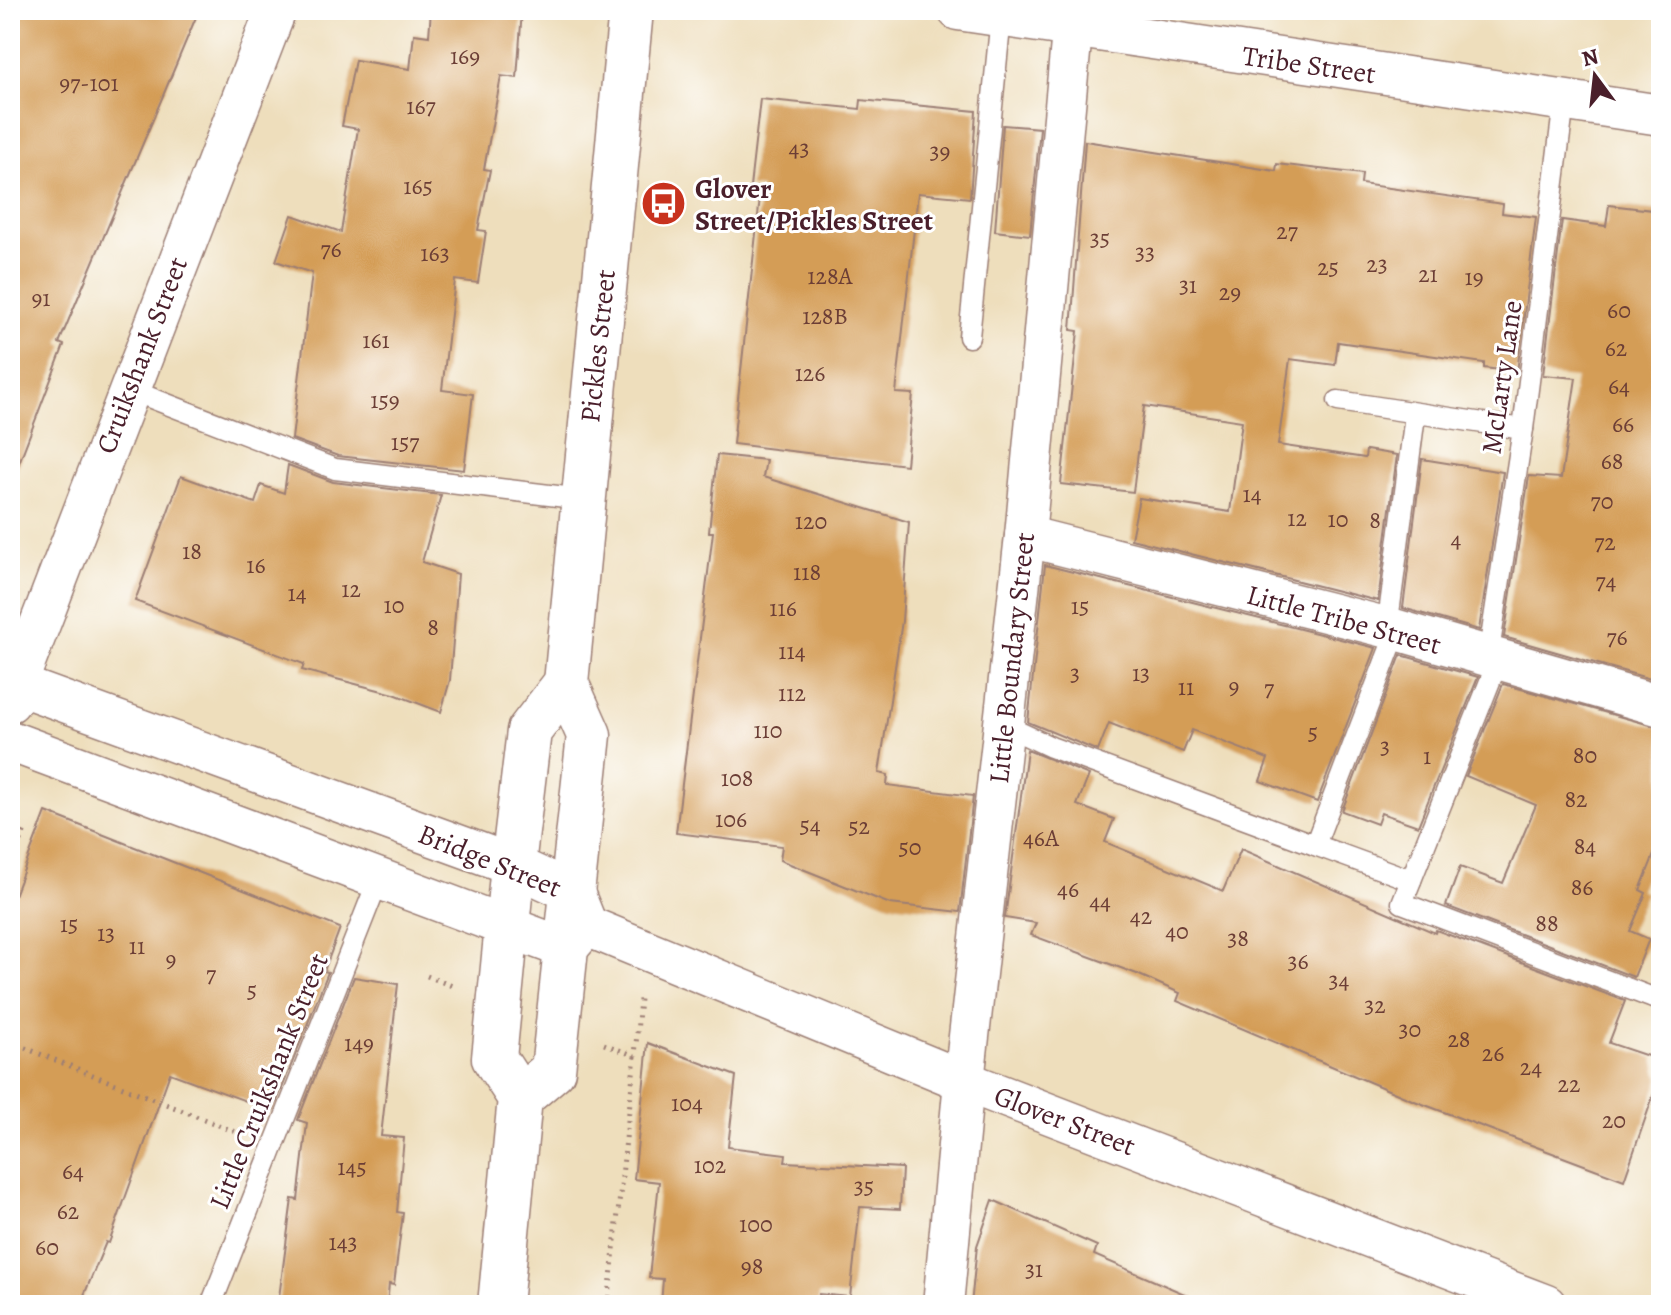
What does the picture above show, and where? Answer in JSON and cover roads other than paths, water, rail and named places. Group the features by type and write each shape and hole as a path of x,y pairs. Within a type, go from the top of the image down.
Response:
{"street":[{"name":"Cruikshank Street","path":"12,689 276,10"},
{"name":"Pickles Street","path":"520,1098 553,1070 576,923 589,735 566,683 631,10"},
{"name":"Tribe Street","path":"958,10 1001,17 1073,20 1564,102 1661,115"},
{"name":"Little Boundary Street","path":"943,1305 964,1081 1025,536 1073,20"},
{"name":"Little Tribe Street","path":"1025,536 1392,630 1661,706"},
{"path":"500,1305 520,1098 494,1058 513,865 529,731 566,683"},
{"name":"Bridge Street","path":"12,689 513,865 576,923"},
{"name":"Bridge Street","path":"10,741 507,928 576,923"},
{"name":"Glover Street","path":"576,923 964,1081 1546,1305"}],"lane":[{"path":"969,337 1001,17"},
{"name":"McLarty Lane","path":"1411,880 1493,659 1564,102"},
{"path":"128,389 335,469 582,499"},
{"path":"1338,401 1523,429"},
{"path":"1315,845 1392,630 1415,415"},
{"path":"1004,725 1051,747 1411,880 1402,903 1661,1001"},
{"name":"Little Cruikshank Street","path":"211,1305 379,878"}],"place":[{"name":"Glover Street/Pickles Street","path":"664,204"}]}
